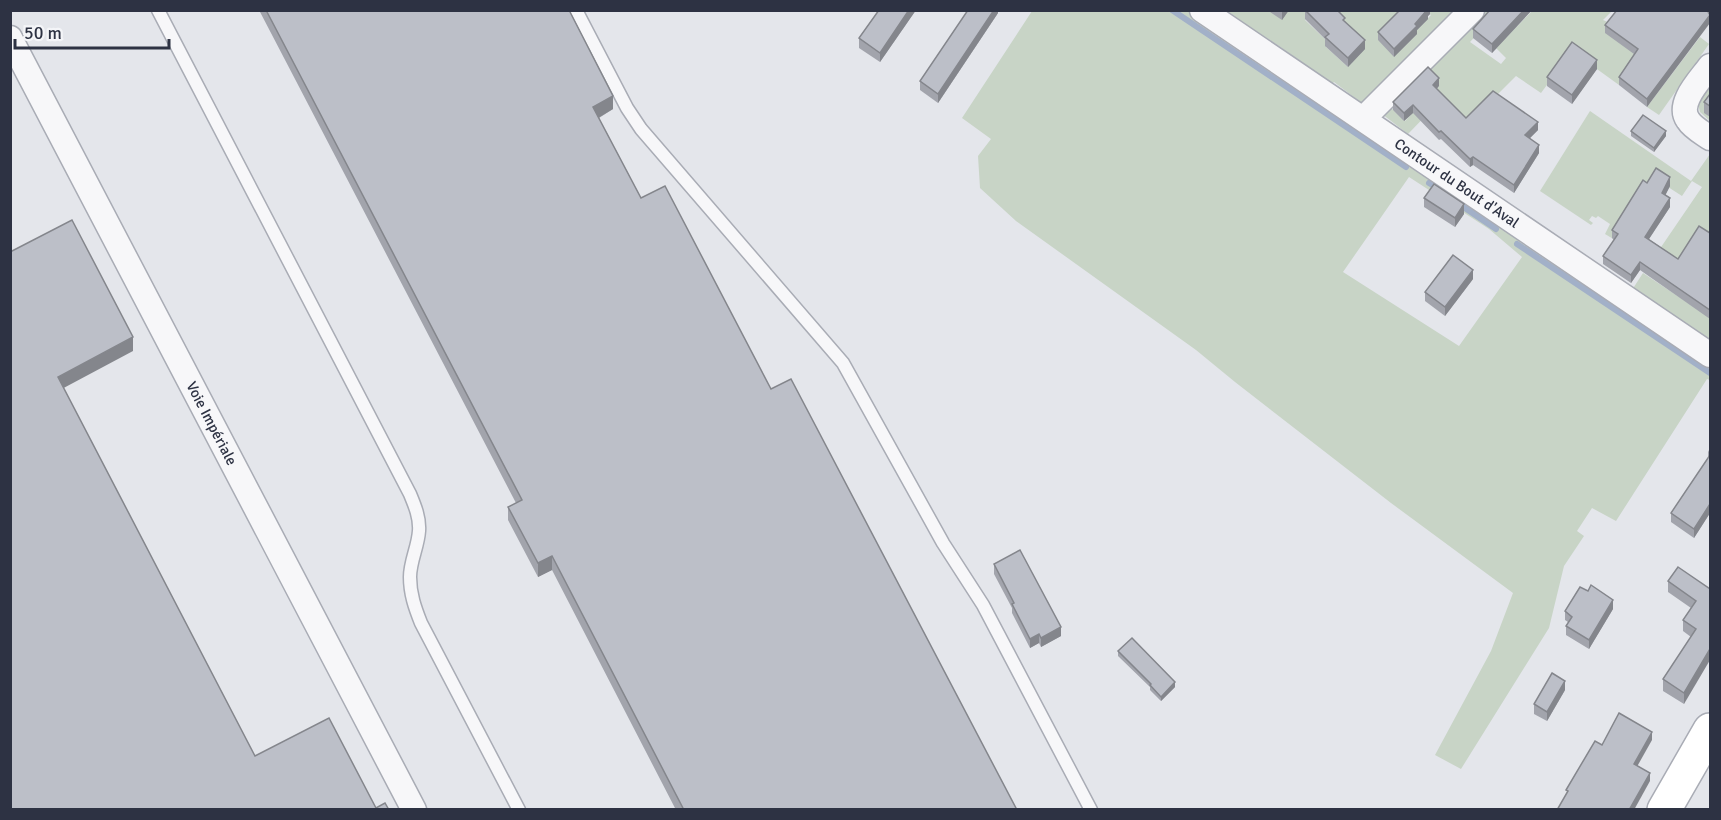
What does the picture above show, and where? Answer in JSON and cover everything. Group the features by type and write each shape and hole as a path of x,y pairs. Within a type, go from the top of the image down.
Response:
{"main road":[{"path":"1664,810 1710,730"}],"street":[{"name":"Contour du Bout d'Aval","path":"1202,10 1710,355"},
{"path":"1364,118 1472,10"},
{"name":"Voie Impériale","path":"10,38 414,810"},
{"path":"1710,66 1684,108 1690,123 1710,138"}],"lane":[{"path":"158,10 410,494 416,508 419,531 410,577 410,591 415,607 421,623 519,810"},
{"path":"576,10 627,108 641,129 843,363 943,543 989,616 1091,810"}],"green space":[{"path":"1032,11 1187,11 1419,164 1417,171 1426,177 1507,224 1506,231 1515,237 1523,235 1710,363 1710,380 1707,379 1616,521 1592,508 1577,531 1584,536 1564,566 1549,628 1461,769 1435,755 1491,651 1513,593 1391,503 1196,350 1016,221 980,188 978,156 991,139 962,118","holes":["1409,177 1489,229 1522,257 1459,346 1343,272"]},
{"path":"1224,11 1314,11 1305,20 1329,43 1326,47 1348,67 1328,11 1406,11 1423,24 1431,15 1426,11 1456,11 1363,104 1334,82 1332,84 1279,46"},
{"path":"1485,11 1499,11 1470,42 1501,64 1506,58 1496,48 1532,11 1612,11 1603,20 1612,24 1606,33 1642,53 1619,85 1572,51 1541,93 1516,76 1464,128 1440,101 1408,134 1382,114 1389,106 1405,121 1439,86 1416,80"},
{"path":"1700,37 1709,44 1659,115 1647,107"},
{"path":"1710,86 1710,121 1700,112 1698,104"},
{"path":"1590,111 1691,181 1710,154 1710,340 1632,290 1643,273 1694,307 1657,253 1702,187 1692,181 1682,196 1651,176 1628,212 1615,240 1605,234 1610,224 1598,216 1596,218 1592,216 1589,220 1593,223 1591,225 1540,191"}],"building":[{"path":"266,10 569,10 613,96 593,107 641,198 665,186 771,389 791,379 1017,810 684,810 552,556 538,563 508,507 522,500"},
{"path":"879,10 909,10 880,53 859,38"},
{"path":"968,10 994,10 938,94 920,81"},
{"path":"1305,10 1337,10 1345,18 1343,20 1365,40 1348,58 1325,37 1329,34"},
{"path":"1400,10 1427,10 1415,24 1417,26 1394,49 1378,32"},
{"path":"1490,10 1524,10 1492,44 1473,29"},
{"path":"1617,10 1710,10 1710,14 1708,12 1710,15 1647,99 1619,77 1638,49 1605,25"},
{"path":"1572,42 1597,60 1572,95 1547,77"},
{"path":"1428,67 1439,78 1433,85 1466,118 1493,91 1538,122 1525,135 1539,145 1514,185 1473,157 1470,159 1413,105 1404,113 1393,102"},
{"path":"1710,94 1710,106 1704,102"},
{"path":"1643,115 1666,131 1654,148 1631,131"},
{"path":"1656,168 1670,177 1662,193 1670,198 1645,237 1678,259 1699,226 1710,233 1710,310 1640,262 1631,275 1603,256 1618,234 1612,230 1643,180 1647,183"},
{"path":"1434,184 1464,204 1455,218 1424,198"},
{"path":"72,220 133,337 58,377 255,756 329,718 376,808 385,803 389,810 10,810 10,252"},
{"path":"1453,255 1473,270 1445,307 1425,292"},
{"path":"1710,455 1710,504 1694,529 1671,513"},
{"path":"1020,550 1061,627 1041,638 1039,634 1030,639 994,564"},
{"path":"1678,567 1710,589 1710,649 1684,693 1663,679 1696,629 1683,620 1696,601 1668,581"},
{"path":"1591,585 1613,600 1589,640 1566,626 1572,617 1565,611 1580,587 1588,591"},
{"path":"1132,638 1175,682 1161,697 1118,651"},
{"path":"1552,673 1565,681 1547,712 1534,704"},
{"path":"1619,713 1652,732 1634,764 1650,773 1629,810 1557,810 1595,741 1602,745"}],"waterway":[{"path":"1172,10 1406,167"},
{"path":"1429,183 1439,189"},
{"path":"1459,204 1496,229"},
{"path":"1517,244 1710,373"}]}
